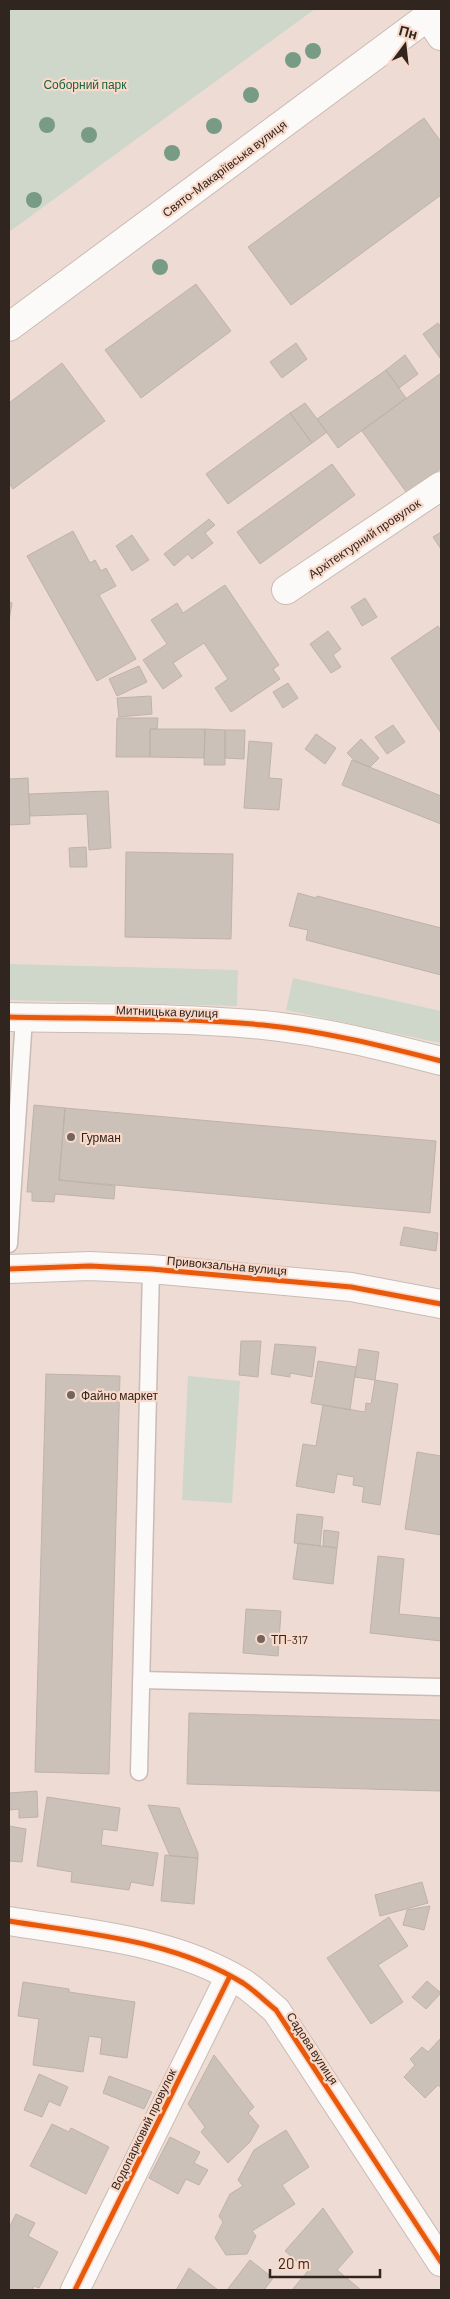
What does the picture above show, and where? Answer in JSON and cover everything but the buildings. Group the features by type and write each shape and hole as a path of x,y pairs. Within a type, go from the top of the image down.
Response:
{"street":[{"name":"Свято-Макаріївська вулиця","path":"9,327 436,21"},
{"name":"Архітектурний провулок","path":"286,590 441,486"},
{"name":"Митницька вулиця","path":"16,1018 182,1021 263,1025 323,1034 441,1061"},
{"name":"Привокзальна вулиця","path":"9,1269 90,1266 151,1269 351,1287 441,1304"},
{"name":"Садова вулиця","path":"9,1921 151,1945 186,1956 244,1984 276,2010 441,2262"},
{"name":"Водопарковий провулок","path":"75,2290 230,1976"}],"lane":[{"path":"9,1244 16,1018"},
{"path":"139,1772 151,1269"},
{"path":"141,1680 441,1687"}],"green space":[{"name":"Соборний парк","path":"9,9 315,9 9,232"},
{"path":"9,964 238,970 237,1006 9,1000"},
{"path":"293,978 441,1011 441,1043 286,1010"},
{"path":"188,1376 240,1381 232,1503 182,1500"}],"cycle path":[{"path":"9,1017 168,1019 263,1025 330,1035 441,1061"},
{"path":"9,1269 90,1266 151,1269 351,1287 441,1304"},
{"path":"9,1921 99,1935 159,1948 188,1957 216,1969 252,1989 276,2010 441,2262"},
{"path":"75,2290 230,1976"}],"place":[{"name":"Гурман","path":"71,1137"},
{"name":"Файно маркет","path":"71,1395"},
{"name":"ТП-317","path":"261,1639"}]}
